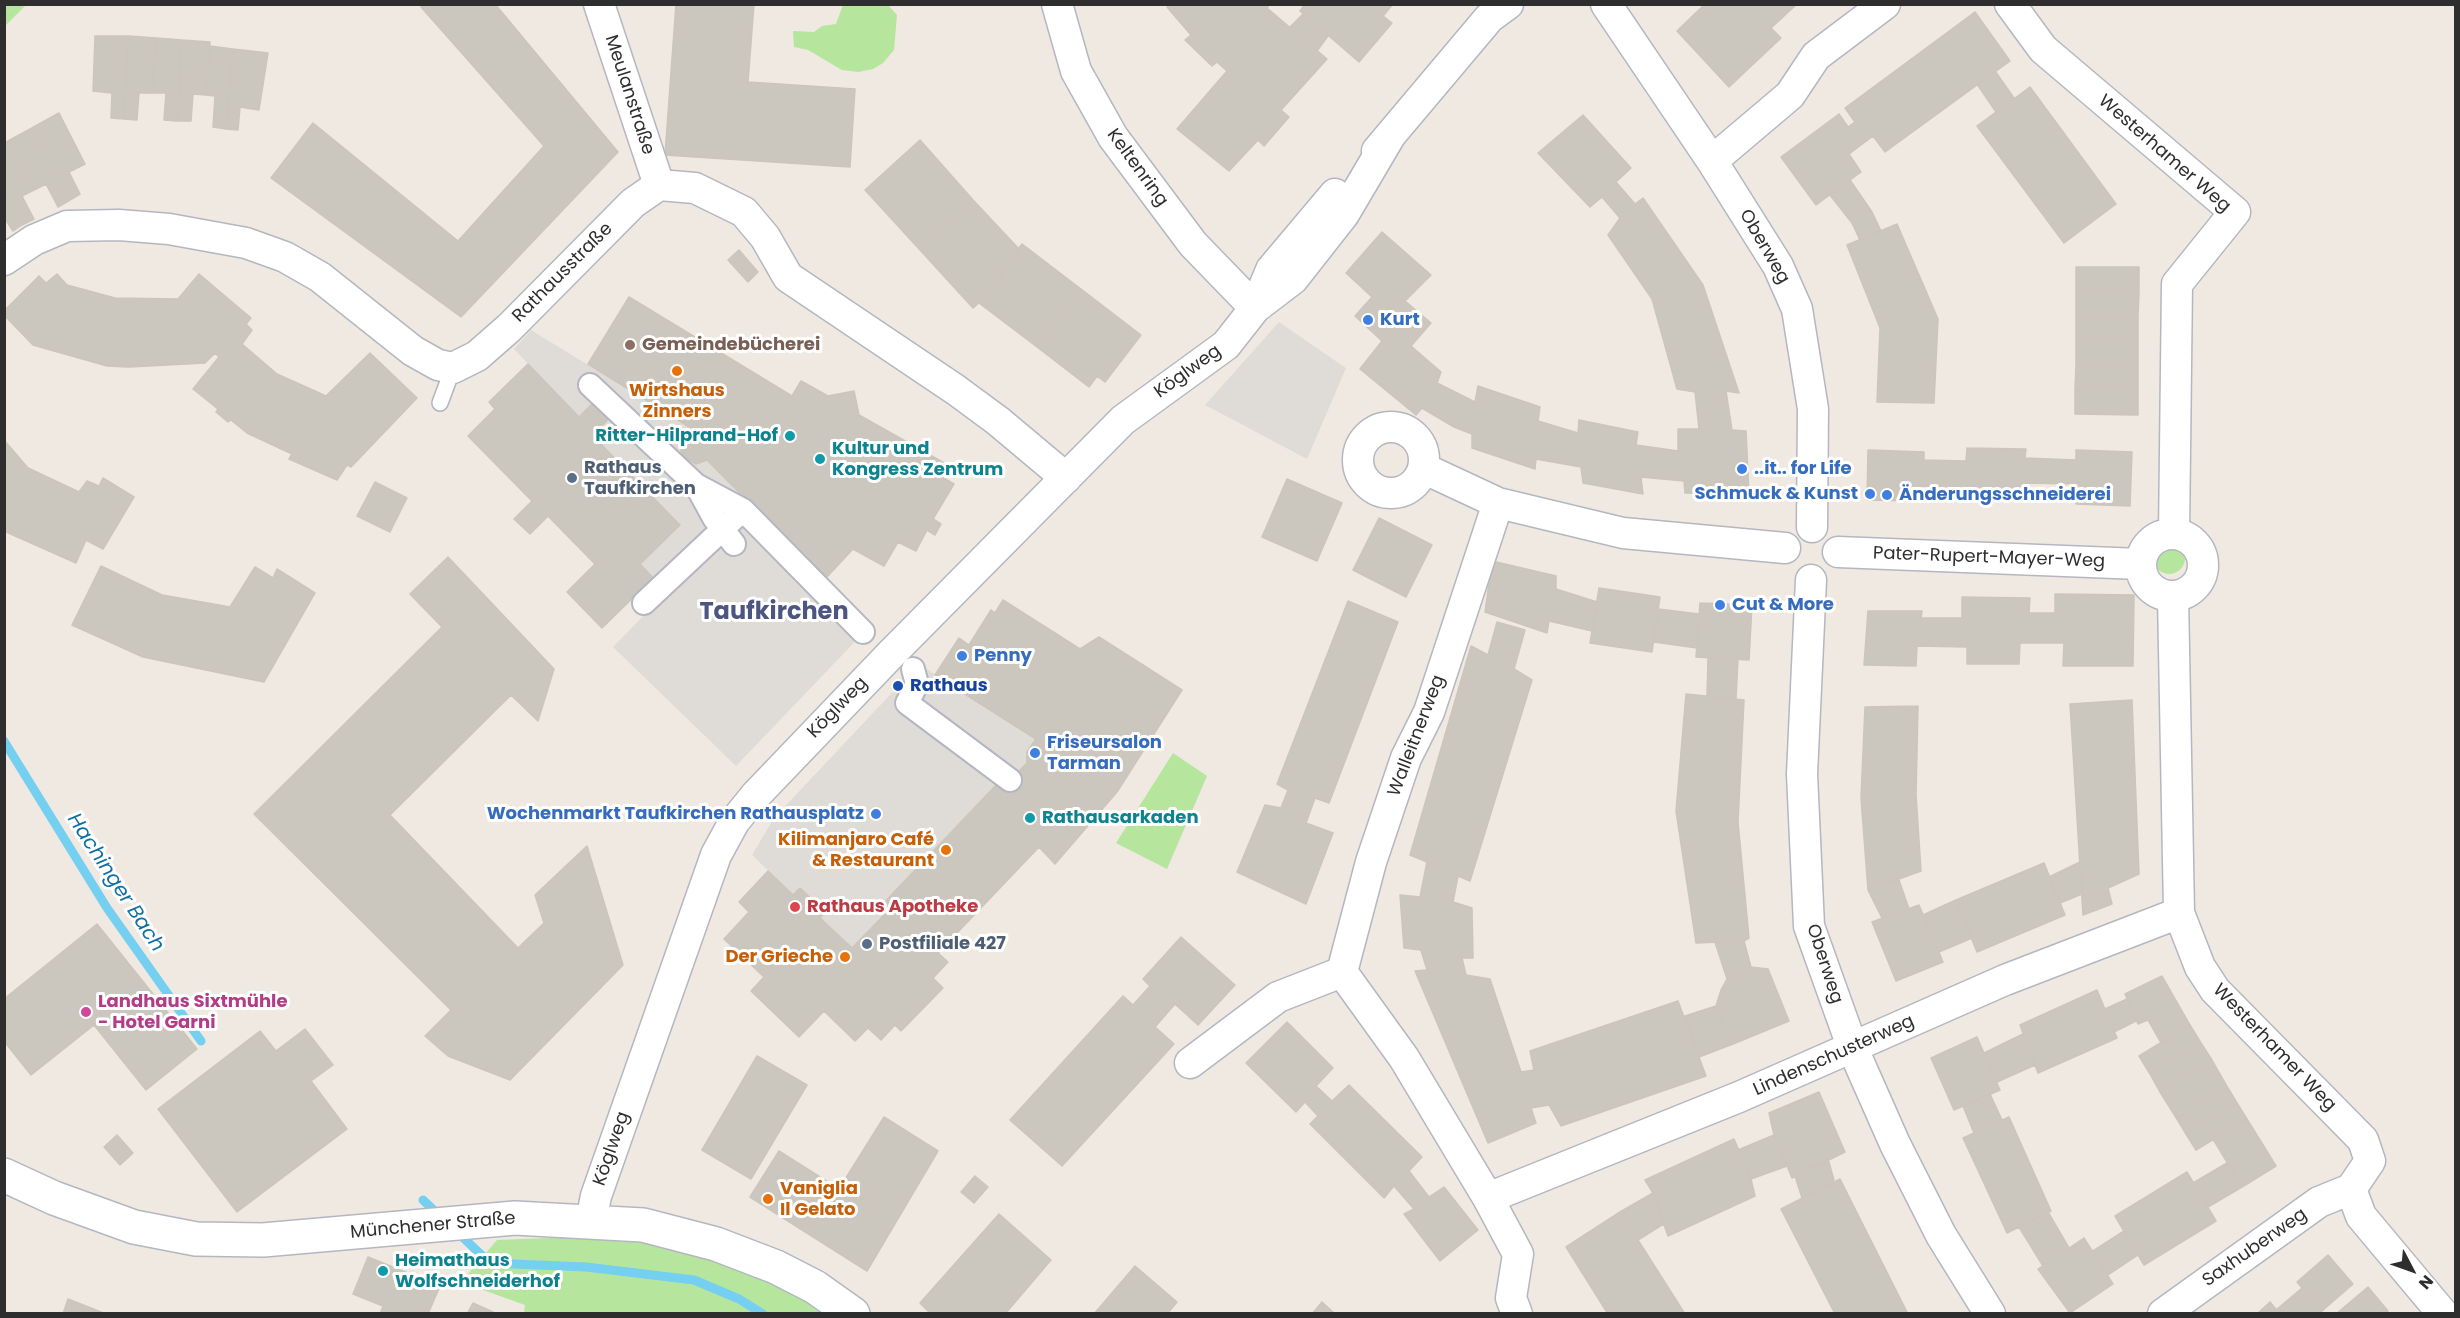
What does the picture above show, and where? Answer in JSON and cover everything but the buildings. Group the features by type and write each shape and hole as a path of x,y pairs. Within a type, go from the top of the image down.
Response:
{"main road":[{"name":"Münchener Straße","path":"4,1175 54,1198 134,1227 196,1239 263,1240 515,1218 643,1225 716,1244 776,1267 815,1287 853,1314"}],"street":[{"name":"Meulanstraße","path":"599,4 659,185"},
{"name":"Keltenring","path":"1057,4 1076,71 1113,137 1193,244 1255,308"},
{"name":"Köglweg","path":"591,1221 599,1187 723,839 755,796 891,654 1123,420 1226,345 1255,308 1271,270 1333,196 1390,136 1489,18 1508,4"},
{"name":"Oberweg","path":"1606,4 1713,161 1778,266 1797,309 1813,409 1812,527"},
{"path":"1713,161 1790,95 1816,56 1885,4"},
{"name":"Westerhamer Weg","path":"2010,4 2043,49 2235,212 2177,284 2174,534"},
{"name":"Rathausstraße","path":"453,368 477,356 509,328 633,203 659,185"},
{"path":"659,185 695,188 744,212 765,237 788,278 956,390 998,421 1066,478"},
{"path":"4,260 34,240 67,226 119,225 169,229 246,243 285,257 320,277 413,351 438,365 453,368"},
{"path":"590,386 696,485 743,510 863,632"},
{"path":"1423,468 1498,503 1623,533 1785,548"},
{"path":"696,485 728,537"},
{"name":"Walleitnerweg","path":"1342,972 1374,852 1406,758 1429,711 1498,503"},
{"path":"644,603 728,537 743,510"},
{"path":"1812,527 1827,532 1836,544 1838,552 1833,568 1827,574 1811,580 1791,570 1787,563 1785,548 1792,535 1804,528 1812,527"},
{"path":"2174,534 2193,542 2202,560 2199,580 2183,594 2173,596 2154,590 2146,583 2140,564 2148,545 2155,539 2174,534"},
{"name":"Pater-Rupert-Mayer-Weg","path":"1838,552 2140,564"},
{"name":"Oberweg","path":"1811,580 1802,774 1809,926 1853,1049 1895,1144 1941,1235 1990,1314"},
{"name":"Westerhamer Weg","path":"2173,596 2179,912 2200,967 2215,990 2363,1140 2370,1161 2351,1189"},
{"path":"913,669 916,684 907,704 1010,780"},
{"name":"Lindenschusterweg","path":"1488,1198 1729,1102 2005,980 2179,912"},
{"path":"1190,1063 1278,996 1342,972 1404,1058 1488,1198 1518,1254 1511,1298 1517,1314"},
{"path":"2351,1189 2361,1216 2443,1314"},
{"name":"Saxhuberweg","path":"2163,1314 2319,1202 2351,1189"}],"lane":[{"path":"440,403 453,368"}],"green space":[{"path":"5,4 26,5 5,26"},
{"path":"843,5 888,5 897,15 894,50 883,63 873,69 858,72 842,70 808,50 794,47 793,31 814,32 822,26 836,24"},
{"path":"2169,542 2181,546 2185,558 2181,570 2169,574 2157,570 2153,558 2157,546"},
{"path":"1173,753 1207,776 1167,869 1116,843"},
{"path":"572,1237 654,1243 724,1259 798,1296 820,1313 524,1313 525,1305 461,1282 497,1240"}],"shaded area":[{"path":"1279,322 1346,368 1307,459 1205,405"},
{"path":"531,330 691,428 682,439 681,452 686,458 696,464 707,460 871,625 736,766 613,647 650,609 636,595 653,578 640,564 680,524 592,435 598,409 592,404 579,417 514,349"},
{"path":"919,664 1036,739 1027,763 1004,786 999,782 879,908 885,914 852,948 820,918 825,912 800,888 793,895 752,855 774,818"}],"waterway":[{"name":"Hachinger Bach","path":"4,741 107,908 201,1041"},
{"name":"Hachinger Bach","path":"423,1200 440,1216"},
{"name":"Hachinger Bach","path":"456,1231 490,1263 586,1267 694,1280 739,1299 763,1314"}],"place":[{"name":"Kurt","path":"1368,320"},
{"name":"Gemeindebücherei","path":"630,345"},
{"name":"Wirtshaus Zinners","path":"677,371"},
{"name":"Ritter-Hilprand-Hof","path":"790,436"},
{"name":"Kultur und Kongress Zentrum","path":"820,459"},
{"name":"..it.. for Life","path":"1742,469"},
{"name":"Rathaus Taufkirchen","path":"572,478"},
{"name":"Schmuck & Kunst","path":"1870,494"},
{"name":"Änderungsschneiderei","path":"1887,495"},
{"name":"Cut & More","path":"1720,605"},
{"name":"Penny","path":"962,656"},
{"name":"Rathaus","path":"898,686"},
{"name":"Friseursalon Tarman","path":"1035,753"},
{"name":"Wochenmarkt Taufkirchen Rathausplatz","path":"876,814"},
{"name":"Rathausarkaden","path":"1030,818"},
{"name":"Kilimanjaro Café & Restaurant","path":"946,850"},
{"name":"Rathaus Apotheke","path":"795,907"},
{"name":"Postfiliale 427","path":"867,944"},
{"name":"Der Grieche","path":"845,957"},
{"name":"Landhaus Sixtmühle - Hotel Garni","path":"86,1012"},
{"name":"Vaniglia Il Gelato","path":"768,1199"},
{"name":"Heimathaus Wolfschneiderhof","path":"383,1271"}],"district":[{"name":"Taufkirchen","path":"774,613"}]}
